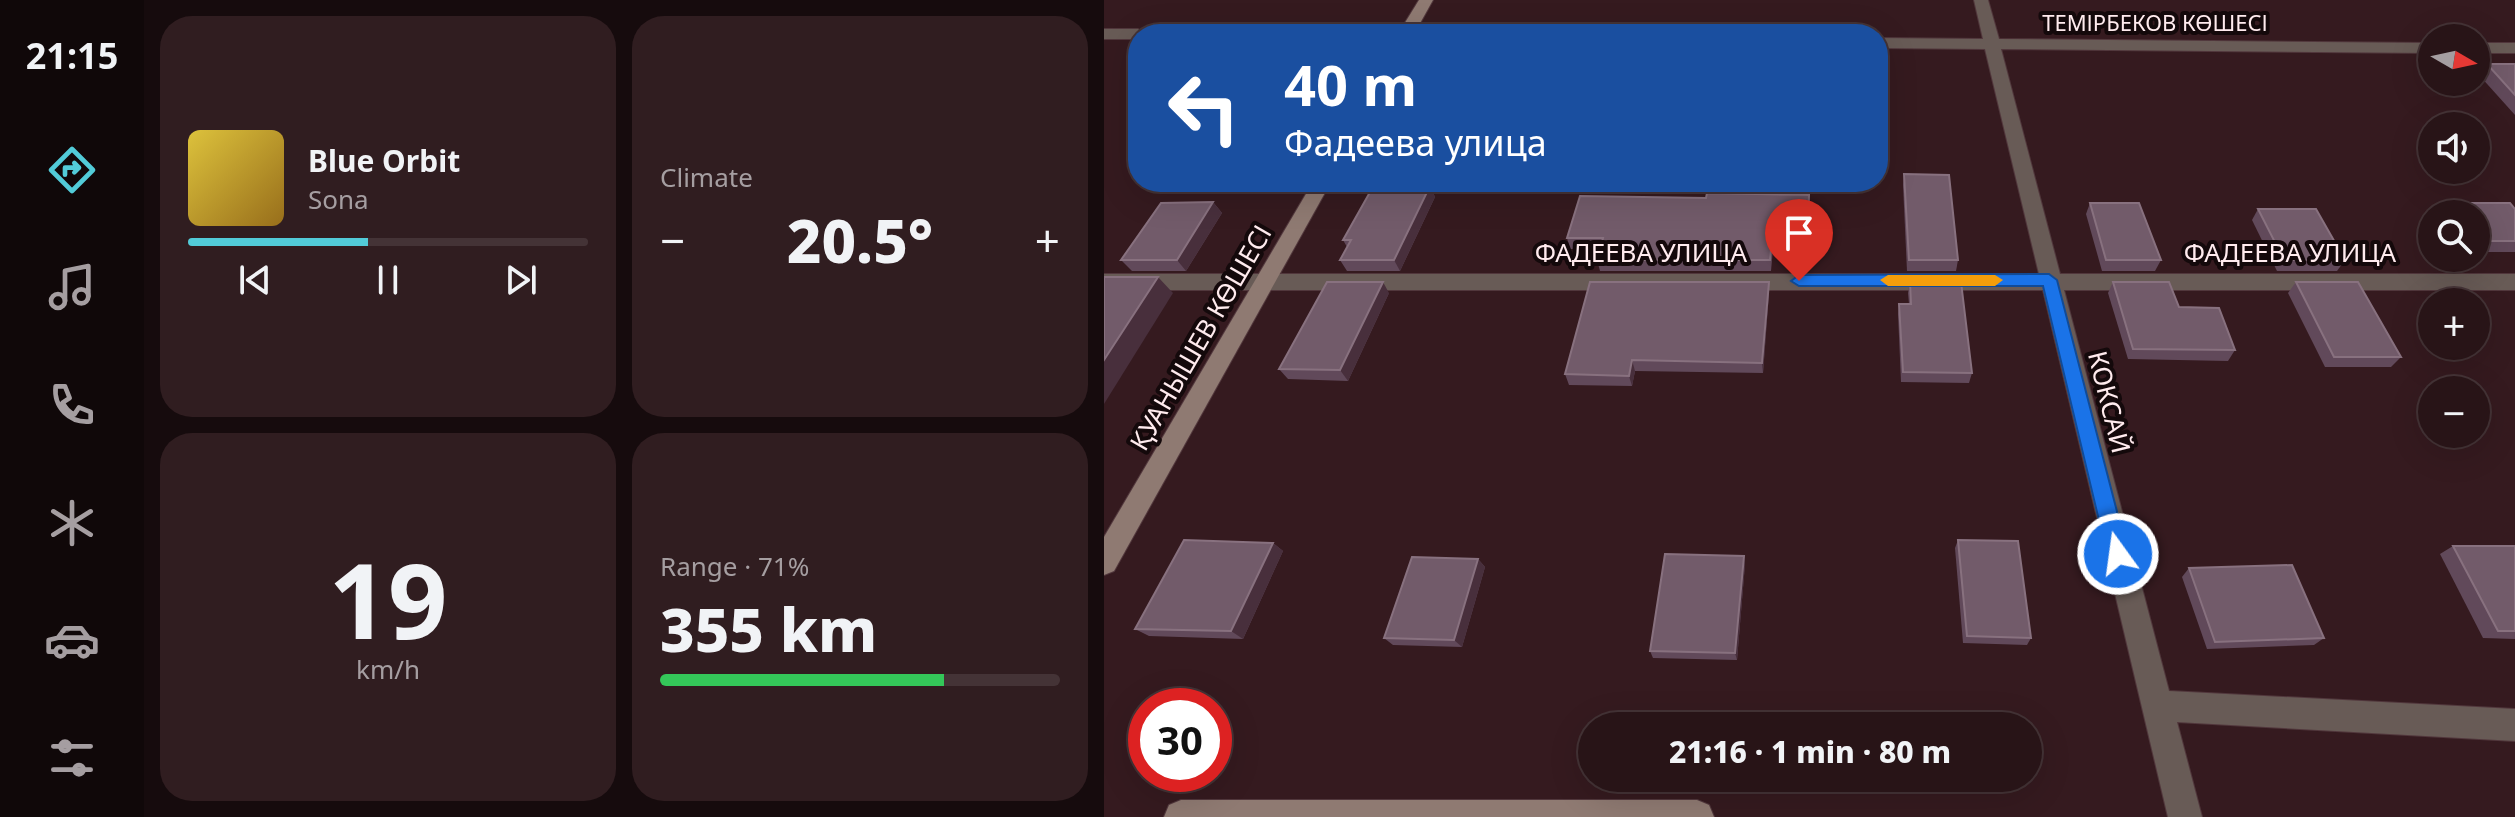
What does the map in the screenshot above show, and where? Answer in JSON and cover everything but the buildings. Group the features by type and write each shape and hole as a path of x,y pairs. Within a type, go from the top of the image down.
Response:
{"street":[{"path":"1412,24 1426,0"},
{"name":"КОКСАЙ","path":"1981,0 2185,817"},
{"path":"1104,34 1128,34"},
{"name":"ТЕМІРБЕКОВ КӨШЕСІ","path":"1888,43 2418,48"},
{"path":"2490,48 2515,48"},
{"name":"ҚУАНЫШЕВ КӨШЕСІ","path":"1104,562 1316,192"},
{"name":"ФАДЕЕВА УЛИЦА","path":"1104,282 2515,282"},
{"path":"2156,706 2515,725"},
{"path":"1181,817 1697,817"}],"slow traffic":[{"path":"1888,280 1995,280"}],"route":[{"path":"1799,281 2049,280 2118,554"}]}
